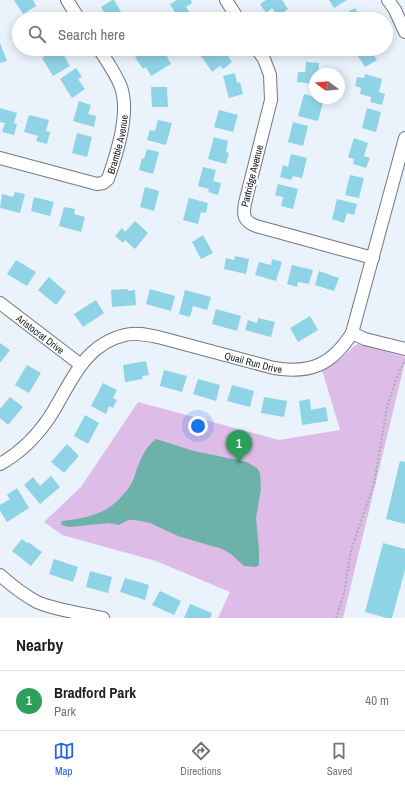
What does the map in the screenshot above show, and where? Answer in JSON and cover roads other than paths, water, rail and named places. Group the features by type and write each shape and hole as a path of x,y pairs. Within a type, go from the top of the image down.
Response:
{"street":[{"path":"67,0 75,12"},
{"path":"226,0 234,12"},
{"path":"388,0 395,10 405,32"},
{"name":"Bramble Avenue","path":"0,158 97,184 106,188 122,127 124,112 121,87 104,56"},
{"name":"Partridge Avenue","path":"261,56 270,75 271,100 240,222 373,258"},
{"name":"Quail Run Drive","path":"0,464 12,458 31,441 48,419 81,365 97,347 109,340 126,334 142,334 158,337 274,368 290,370 303,369 320,364 332,358 342,349 352,333 405,138"},
{"name":"Aristocrat Drive","path":"0,303 81,365"},
{"path":"352,333 365,339 405,349"},
{"path":"0,575 10,584 38,602 55,608 103,618"}],"place":[{"name":"Bradford Park","path":"239,463"}]}
